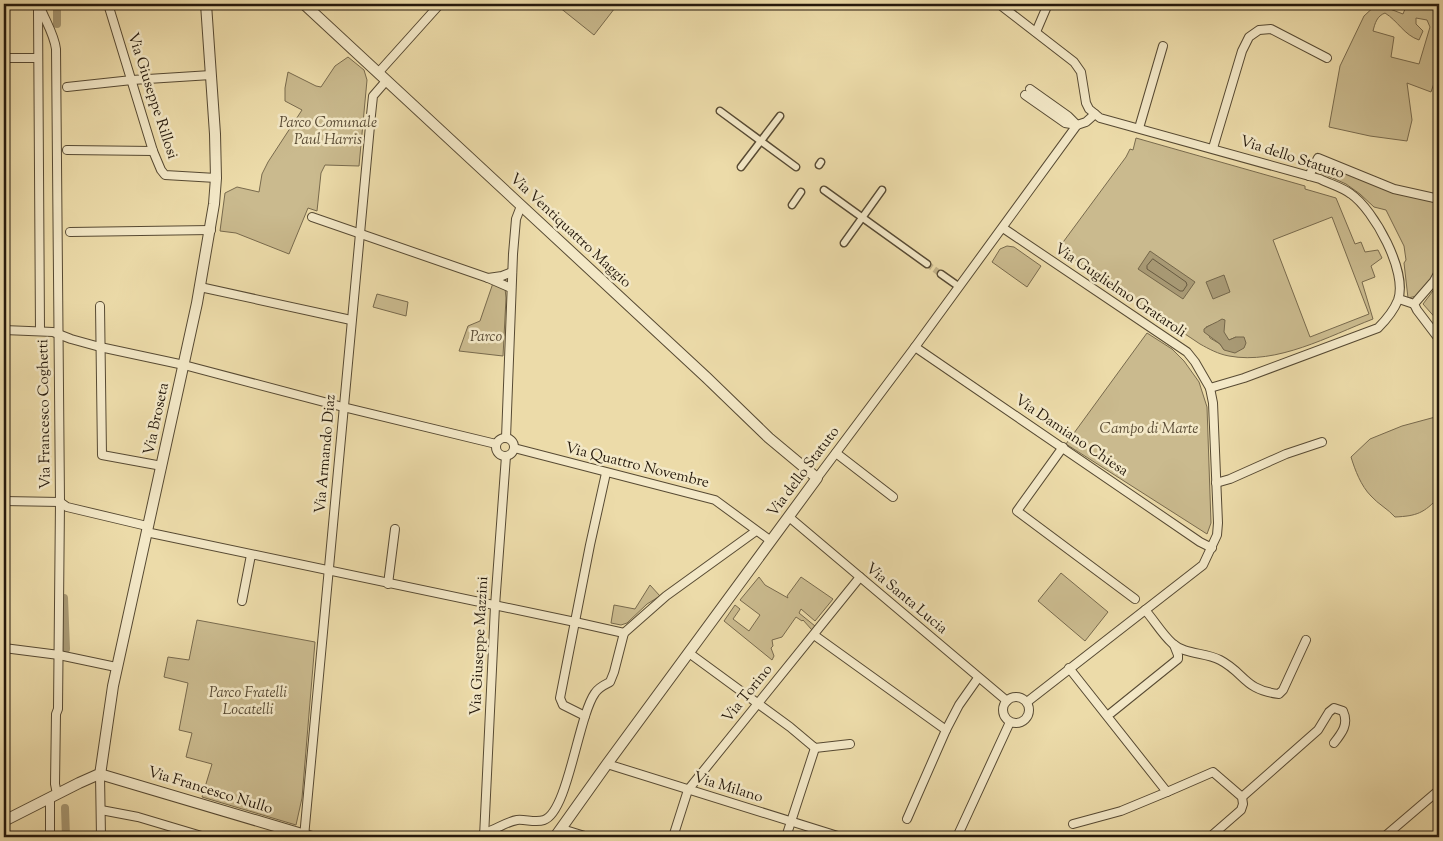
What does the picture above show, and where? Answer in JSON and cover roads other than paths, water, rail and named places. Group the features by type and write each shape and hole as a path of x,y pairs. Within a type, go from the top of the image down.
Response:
{"street":[{"name":"Via Francesco Coghetti","path":"39,4 56,49 60,502 59,655 58,709 56,714 56,784 50,837"},
{"name":"Via Francesco Coghetti","path":"39,4 40,330"},
{"name":"Via Giuseppe Rillosi","path":"108,4 153,151 161,170 165,175 216,178"},
{"name":"Via Broseta","path":"101,837 100,775 107,718 116,668 184,365 211,230 216,178 212,75 206,4"},
{"name":"Via Ventiquattro Maggio","path":"304,4 707,378 774,443 817,478"},
{"path":"378,73 440,4"},
{"path":"999,4 1074,62 1082,76 1086,102 1089,109 1095,114"},
{"path":"1036,32 1048,4"},
{"path":"1213,148 1242,51 1249,37 1259,30 1272,29 1326,58"},
{"path":"39,36 51,33"},
{"path":"1138,128 1163,46"},
{"path":"4,58 38,58"},
{"path":"67,87 132,80 212,75"},
{"name":"Via Armando Diaz","path":"307,836 343,407 373,96 386,81"},
{"path":"1028,92 1068,116 1077,125"},
{"path":"720,110 796,167"},
{"name":"Via dello Statuto","path":"558,833 817,478 916,347 985,246 1003,228 1077,125 1086,122 1095,114 1100,118 1309,176 1327,182 1351,194 1371,214 1394,260 1398,274 1399,299"},
{"path":"741,167 780,116"},
{"path":"68,150 153,151"},
{"path":"1309,176 1318,158 1394,189 1439,199"},
{"path":"824,190 927,264"},
{"path":"844,243 882,190"},
{"path":"792,205 801,192"},
{"path":"506,438 512,272 516,219 521,206"},
{"path":"312,217 488,278 511,288"},
{"name":"Via Guglielmo Grataroli","path":"1003,228 1187,352 1210,388"},
{"path":"70,232 211,230"},
{"path":"488,278 512,272"},
{"path":"1414,304 1434,281 1439,272"},
{"path":"941,274 958,286"},
{"path":"200,287 351,320"},
{"path":"1027,702 1203,565 1217,535 1213,403 1210,388 1244,378 1378,328 1399,299 1414,304 1439,339"},
{"path":"100,306 102,455 162,466"},
{"path":"4,330 40,330 58,334 70,339 184,365 343,407 496,444"},
{"name":"Via Damiano Chiesa","path":"916,347 1063,446 1200,542 1212,548"},
{"path":"506,438 512,441 514,448 511,454 501,456 497,452 496,444 500,439 506,438"},
{"path":"1216,483 1286,454 1322,442"},
{"path":"1063,446 1017,511 1135,599"},
{"name":"Via Quattro Novembre","path":"514,448 715,500 771,541"},
{"path":"836,453 893,497"},
{"name":"Via Giuseppe Mazzini","path":"484,835 495,606 506,456"},
{"path":"585,716 563,705 560,698 606,473"},
{"path":"4,500 60,502 67,507 251,555 624,633"},
{"name":"Via Santa Lucia","path":"789,517 1006,701"},
{"path":"388,584 395,529"},
{"path":"484,835 516,820 544,820 550,815 560,801 585,716 594,694 602,686 610,682 624,633 666,596 756,531"},
{"path":"242,602 251,555"},
{"name":"Via Torino","path":"674,837 688,790 860,577"},
{"path":"1111,713 1178,659 1174,645 1145,610"},
{"path":"814,636 946,730"},
{"path":"1174,645 1193,653 1220,660 1232,668 1248,684 1260,691 1279,694 1283,690 1306,640"},
{"path":"4,648 59,655 116,668"},
{"path":"690,653 815,748"},
{"path":"1069,668 1167,792"},
{"path":"907,819 946,730 959,705 978,678"},
{"path":"1016,696 1023,698 1027,702 1029,712 1026,718 1019,723 1010,722 1003,713 1006,701 1016,696"},
{"path":"1242,797 1318,730 1329,712 1334,708 1338,708 1346,716 1345,726 1334,743"},
{"path":"957,837 1010,722"},
{"path":"815,748 850,744"},
{"path":"786,837 815,748"},
{"name":"Via Milano","path":"607,764 841,837"},
{"path":"1073,824 1121,811 1213,772 1242,797 1243,804 1241,810 1210,837"},
{"path":"4,821 100,775"},
{"name":"Via Francesco Nullo","path":"100,775 106,775 307,836"},
{"path":"1384,837 1439,790"},
{"path":"101,810 138,817 205,837"},
{"path":"558,833 588,837"}],"water":[{"path":"1150,251 1195,282 1183,299 1138,269"},
{"path":"1224,275 1230,292 1213,299 1206,282"},
{"path":"1222,319 1225,320 1224,332 1229,340 1236,337 1244,337 1246,343 1244,348 1235,353 1224,350 1220,344 1204,332 1204,329"}],"waterway":[{"path":"57,4 57,24"},
{"path":"64,598 66,649"},
{"path":"65,808 66,837"}],"tunnel":[{"path":"927,264 941,274"}],"park label":[{"name":"Parco Comunale Paul Harris","path":"328,132"},
{"name":"Parco","path":"486,337"},
{"name":"Campo di Marte","path":"1149,429"},
{"name":"Parco Fratelli Locatelli","path":"248,702"}]}
